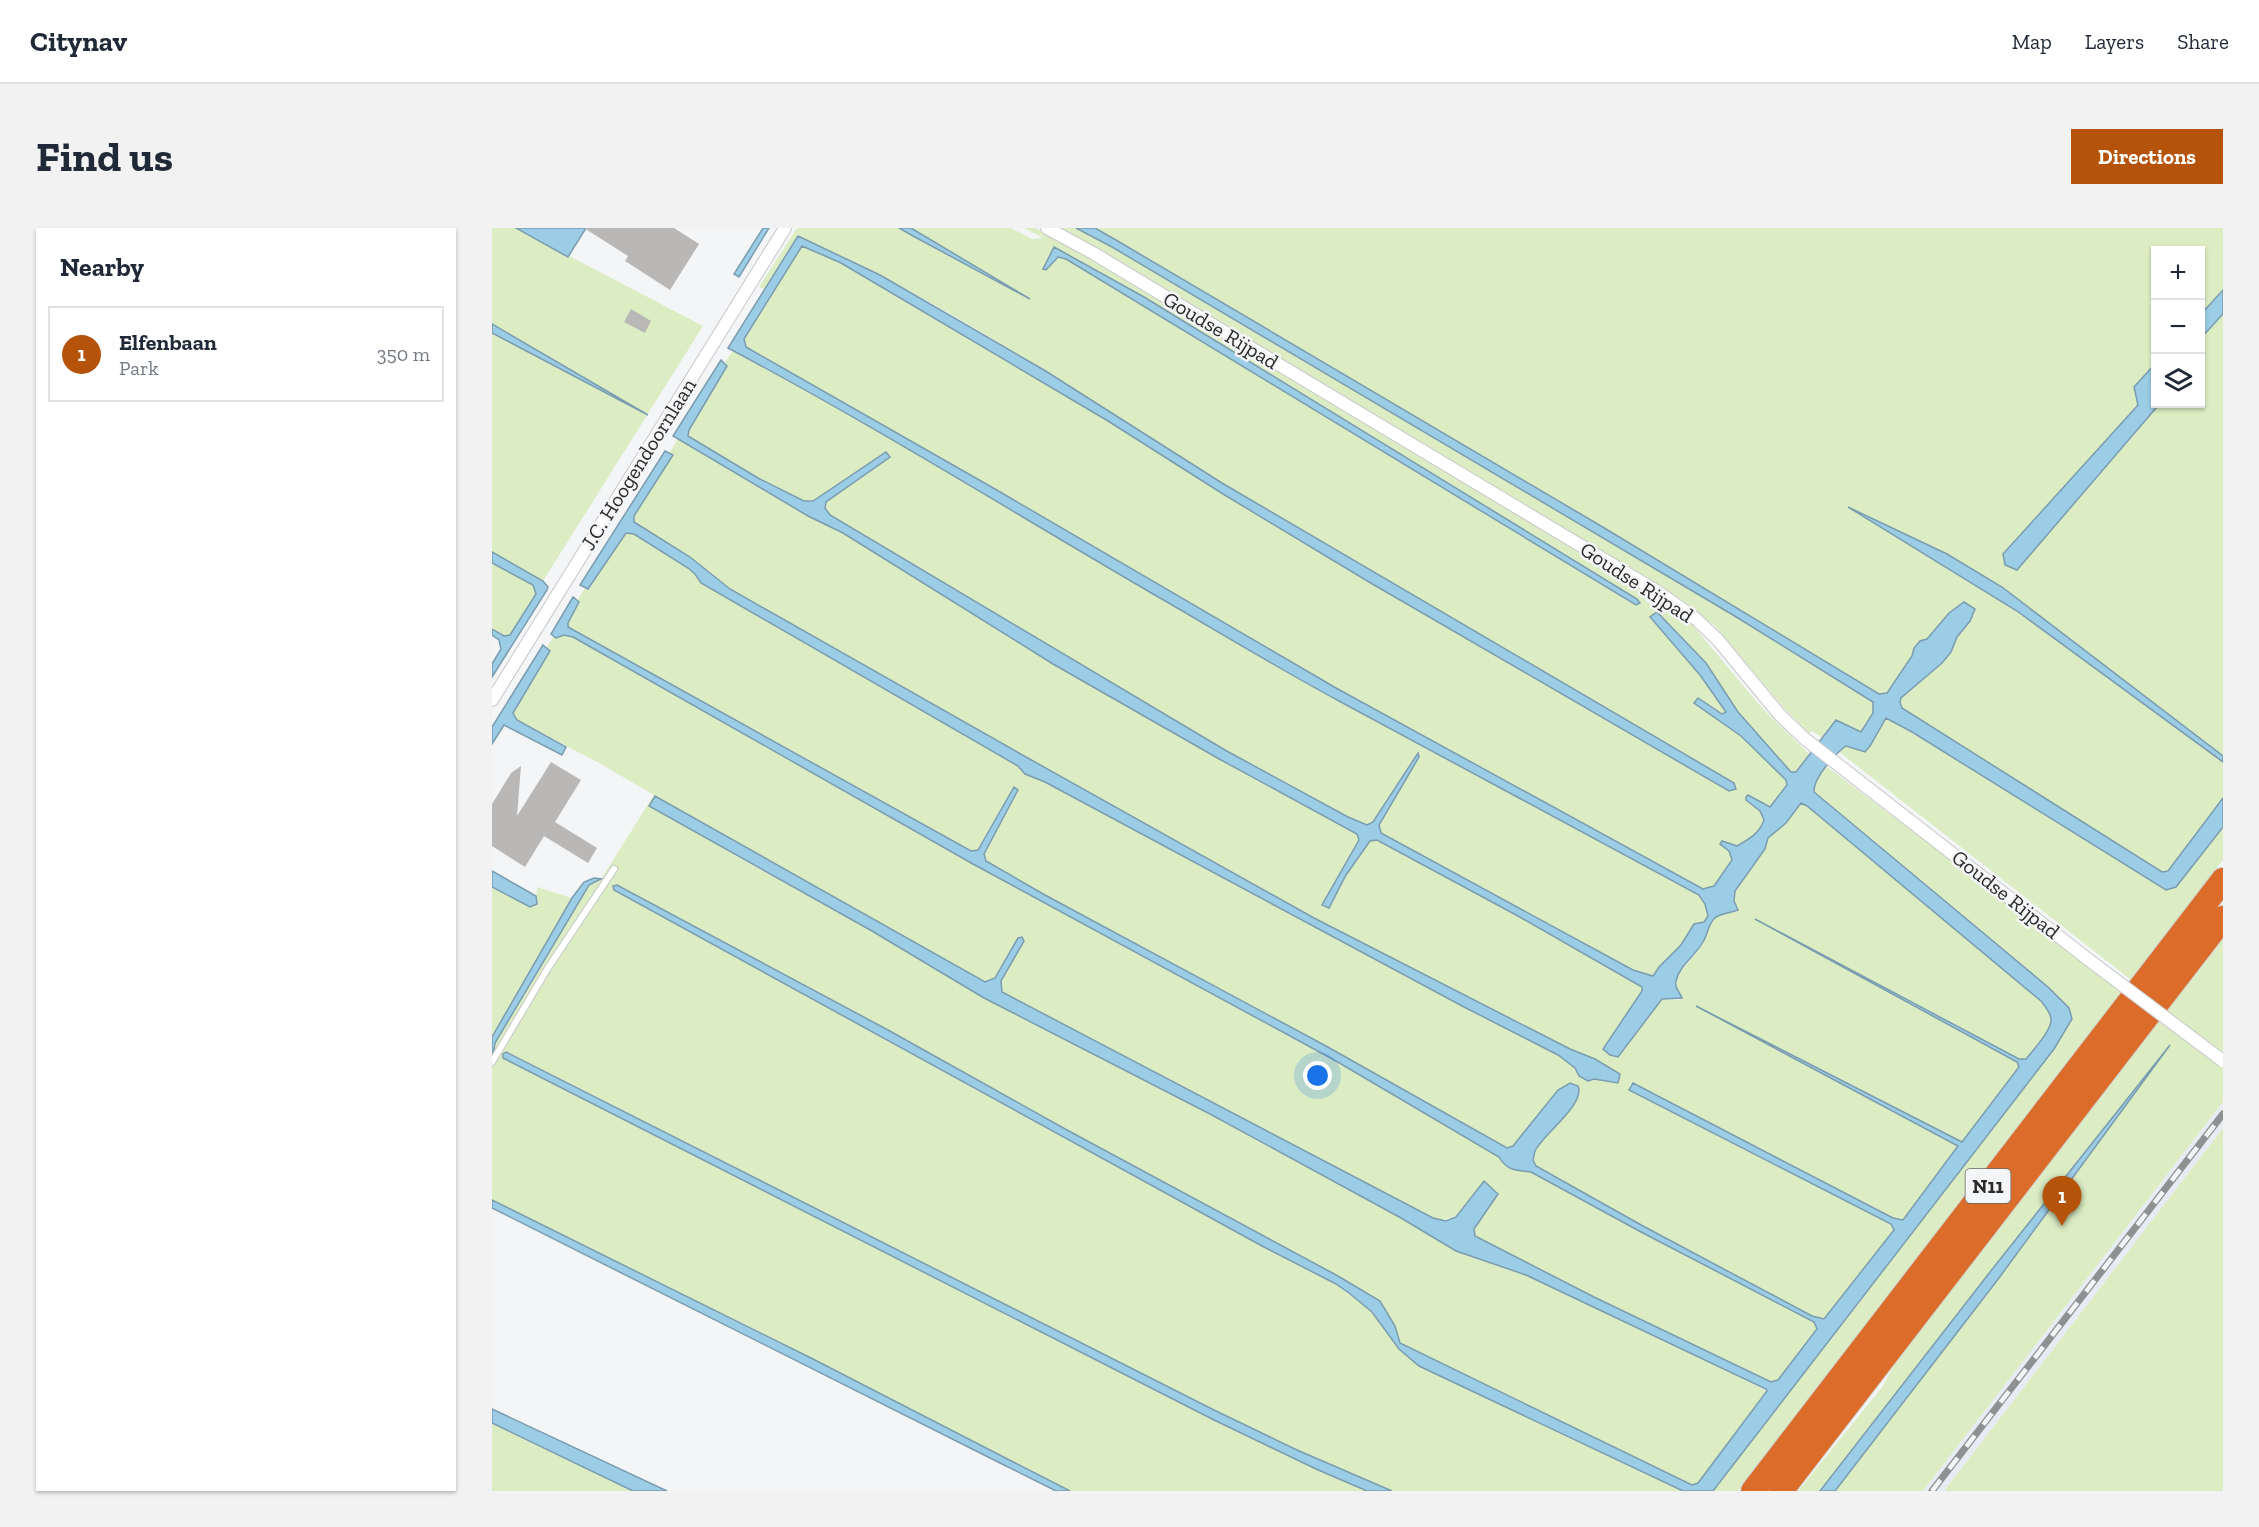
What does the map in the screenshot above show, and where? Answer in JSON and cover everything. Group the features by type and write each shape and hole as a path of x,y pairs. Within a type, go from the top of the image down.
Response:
{"highway":[{"name":"N11","path":"1753,1491 2223,880"},
{"name":"N11","path":"1781,1491 2223,918"}],"street":[{"name":"J.C. Hoogendoornlaan","path":"492,700 785,228"},
{"name":"Goudse Rijpad","path":"1047,228 1093,253 1658,592 1696,618 1718,640 1779,714 1805,739 2223,1061"}],"lane":[{"path":"492,1062 548,968 614,870"}],"shaded area":[{"path":"2223,1102 2223,1128 1944,1491 1923,1491"}],"green space":[{"path":"492,228 516,228 703,326 543,581 492,552 492,333 636,408 492,324"},
{"path":"797,228 899,228 1014,290 911,228 1011,228 1032,239 1043,238 1024,228 1036,228 1147,292 1645,591 1646,601 1651,604 1662,602 1690,622 1763,709 1809,754 1796,773 1791,772 1738,712 1706,663 1657,612 1651,617 1700,675 1726,712 1722,714 1698,698 1694,703 1741,736 1786,780 1787,785 1770,807 1749,795 1746,800 1760,811 1764,820 1760,828 1745,843 1734,846 1721,844 1729,851 1732,860 1714,886 1704,889 1336,688 746,347 744,340 802,246 841,263 1108,421 1369,582 1729,791 1736,789 1733,783 1348,559 961,320 854,262 798,236 766,290 759,287","holes":["1054,247 1637,599 1639,603 1635,605 1066,259 1058,257 1046,270 1043,269"]},
{"path":"1059,228 1076,228 1112,247 1733,615 1873,702 1873,713 1861,732 1836,720 1823,738 1812,731 1809,733 1782,706 1715,626 1679,598"},
{"path":"1095,228 2223,228 2223,290 2205,310 2205,246 2151,246 2151,368 2134,387 2138,404 2063,490 2076,499 2137,432 2151,395 2151,408 2205,408 2205,334 2223,314 2223,756 2002,587 1947,554 1945,568 2017,611 2223,762 2223,798 2168,871 2162,872 1902,708 1901,698 1942,663 1951,652 1957,637 1970,621 1949,613 1927,639 1914,648 1912,656 1886,693 1879,694 1601,526"},
{"path":"733,351 805,389 1152,594 1337,700 1699,895 1705,904 1708,916 1704,922 1694,924 1681,945 1659,966 1653,976 1633,970 1381,833 1379,825 1418,758 1417,753 1373,822 1367,825 1225,750 830,515 825,508 826,502 889,457 887,453 813,501 804,501 758,478 688,436 689,430 727,366 725,362"},
{"path":"678,439 808,516 843,533 1053,664 1357,834 1359,840 1323,905 1329,907 1346,875 1370,841 1377,840 1518,916 1642,987 1643,991 1604,1049 1610,1055 1618,1057 1662,999 1679,1000 1681,995 1676,990 1678,977 1702,945 1708,928 1716,917 1737,912 1738,908 1734,901 1735,891 1765,849 1768,838 1786,823 1801,803 2041,1001 2050,1016 2049,1028 2026,1059 2019,1059 1755,919 2017,1062 2019,1067 1962,1142 1696,1006 1958,1146 1903,1220 1893,1218 1633,1084 1630,1085 1629,1090 1891,1224 1894,1230 1824,1319 1812,1316 1536,1166 1533,1160 1535,1150 1575,1104 1558,1090 1513,1146 1507,1148 1326,1046 986,861 984,854 1018,790 1014,787 977,850 971,851 568,627 579,602 577,601 585,588 589,589 626,532 634,534 688,568 701,583 1018,766 1025,774 1045,782 1558,1055 1576,1068 1579,1076 1588,1081 1594,1079 1618,1083 1620,1074 1595,1059 1570,1050 1314,918 730,589 690,557 634,522 634,516 673,455 669,453"},
{"path":"492,563 533,585 536,594 510,635 504,636 492,629"},
{"path":"564,635 573,637 973,864 1336,1061 1499,1157 1509,1167 1531,1172 1814,1322 1817,1329 1778,1380 1771,1382 1594,1297 1475,1236 1474,1229 1498,1194 1484,1181 1457,1214 1451,1218 1433,1218 1002,992 1001,981 1024,941 1018,938 995,978 985,982 718,846 872,931 984,998 1210,1114 1401,1218 1456,1251 1526,1275 1639,1327 1767,1391 1698,1483 1692,1485 1400,1343 1395,1326 1380,1301 1338,1276 617,885 614,890 1064,1138 1336,1284 1372,1312 1399,1349 1683,1491 1392,1491 1297,1450 1214,1410 507,1052 503,1058 1212,1419 1367,1491 1070,1491 811,1358 492,1200 492,1053 495,1043 589,885 601,879 654,795 517,720 513,713 549,652 547,647 554,636 556,638"},
{"path":"1886,718 1999,785 2166,890 2176,887 2223,827 2223,860 2131,980 1838,751 1846,746 1870,746"},
{"path":"1826,766 2083,960 2121,992 1738,1491 1713,1491 2054,1049 2072,1019 2048,987 1814,792 1814,785"},
{"path":"492,887 530,907 536,904 537,887 572,898 492,1037"},
{"path":"2223,937 2223,1102 1923,1491 1798,1491 1883,1386 1901,1351"},
{"path":"2223,1128 2223,1491 1944,1491"},
{"path":"492,1423 633,1491 492,1491"}],"water":[{"path":"516,228 586,228 568,257"},
{"path":"763,228 769,228 739,277 734,274"},
{"path":"899,228 911,228 1030,299 913,236"},
{"path":"1076,228 1095,228 1116,240 1601,526 1879,694 1887,693 1920,641 1927,639 1949,613 1964,602 1975,609 1970,621 1957,637 1951,652 1942,663 1901,698 1902,708 2162,872 2168,871 2223,798 2223,827 2176,887 2166,890 1886,718 1865,752 1846,746 1825,767 1817,780 1814,792 2048,987 2069,1008 2072,1019 2054,1049 1713,1491 1683,1491 1419,1366 1399,1349 1372,1312 1336,1284 1262,1246 614,890 613,886 617,885 1338,1276 1380,1301 1395,1326 1400,1343 1692,1485 1698,1483 1767,1391 1766,1389 1526,1275 1456,1251 1401,1218 1210,1114 984,998 872,931 649,806 655,796 985,982 995,978 1018,938 1022,937 1024,941 1001,981 1002,992 1433,1218 1446,1221 1456,1217 1484,1181 1498,1194 1474,1229 1475,1236 1594,1297 1771,1382 1778,1380 1817,1329 1814,1322 1531,1172 1509,1167 1499,1157 1336,1061 973,864 573,637 564,635 556,638 551,634 573,597 579,602 568,627 971,851 978,850 1014,787 1018,790 984,854 986,861 1326,1046 1507,1148 1513,1146 1558,1090 1570,1083 1578,1086 1579,1093 1576,1102 1535,1151 1533,1160 1536,1166 1812,1316 1824,1319 1894,1230 1891,1224 1629,1090 1633,1083 1893,1218 1903,1220 1958,1146 1696,1006 1962,1142 2019,1067 2017,1062 1755,919 2019,1059 2026,1059 2042,1039 2049,1028 2051,1018 2041,1001 1801,803 1786,823 1768,838 1765,849 1735,891 1734,901 1738,910 1713,919 1700,947 1680,970 1676,988 1682,998 1662,999 1618,1057 1610,1055 1603,1049 1642,991 1642,987 1518,916 1377,840 1370,841 1346,875 1329,908 1322,905 1359,840 1357,834 1053,664 843,533 808,516 673,436 721,360 727,366 689,430 688,436 758,478 804,501 813,501 886,452 890,457 826,502 825,508 830,515 1225,750 1367,825 1373,822 1418,753 1419,757 1379,825 1381,833 1633,970 1653,976 1681,945 1694,924 1704,922 1708,916 1705,904 1699,895 1299,679 898,443 728,348 798,236 880,275 1044,370 1222,483 1734,783 1736,789 1729,791 1369,582 1108,421 841,263 802,246 744,339 746,347 1336,688 1703,889 1714,886 1732,860 1729,851 1720,844 1722,841 1737,846 1754,835 1762,825 1764,820 1760,811 1746,800 1746,797 1748,795 1770,807 1787,785 1786,780 1741,736 1694,703 1698,698 1722,714 1726,712 1700,675 1650,617 1657,612 1706,663 1738,712 1791,772 1796,772 1836,720 1861,732 1873,713 1873,702 1733,615 1112,247"},
{"path":"1054,247 1144,297 1637,599 1640,603 1636,605 1066,259 1058,257 1046,270 1043,269"},
{"path":"2223,290 2223,314 2205,334 2205,310"},
{"path":"492,324 648,415 492,333"},
{"path":"2151,368 2151,408 2156,408 2017,570 2005,565 2003,554 2138,405 2134,387"},
{"path":"665,451 673,455 634,516 634,522 690,557 730,589 1314,918 1570,1049 1595,1059 1620,1074 1618,1083 1594,1079 1588,1081 1579,1076 1575,1068 1558,1055 1045,782 1025,774 1018,766 701,583 688,568 634,534 626,533 588,589 580,585"},
{"path":"1848,507 1947,554 2002,587 2223,756 2223,762 2017,611"},
{"path":"492,552 543,581 548,587 492,677 492,664 501,649 499,640 492,635 492,629 504,636 510,635 536,594 533,585 492,563"},
{"path":"543,645 550,651 513,713 517,720 566,747 562,755 504,725 492,744 492,727"},
{"path":"492,871 536,896 537,904 530,907 492,887"},
{"path":"594,878 601,879 589,885 495,1043 492,1053 492,1037 572,898 584,882"},
{"path":"2170,1045 1999,1278 1835,1491 1820,1491 1990,1272"},
{"path":"506,1052 1214,1410 1297,1450 1392,1491 1367,1491 1212,1419 503,1058"},
{"path":"492,1200 811,1358 1070,1491 1056,1491 492,1208"},
{"path":"492,1409 667,1491 633,1491 492,1423"}],"building":[{"path":"584,228 674,228 699,244 670,290 625,261 628,256"},
{"path":"631,309 651,321 645,333 624,322"},
{"path":"551,762 581,780 555,822 597,848 588,863 544,836 525,867 492,846 492,804 511,773 521,766 517,816"}],"railway":[{"path":"1932,1491 2223,1114"}],"place":[{"name":"Elfenbaan","path":"2062,1226"}]}
